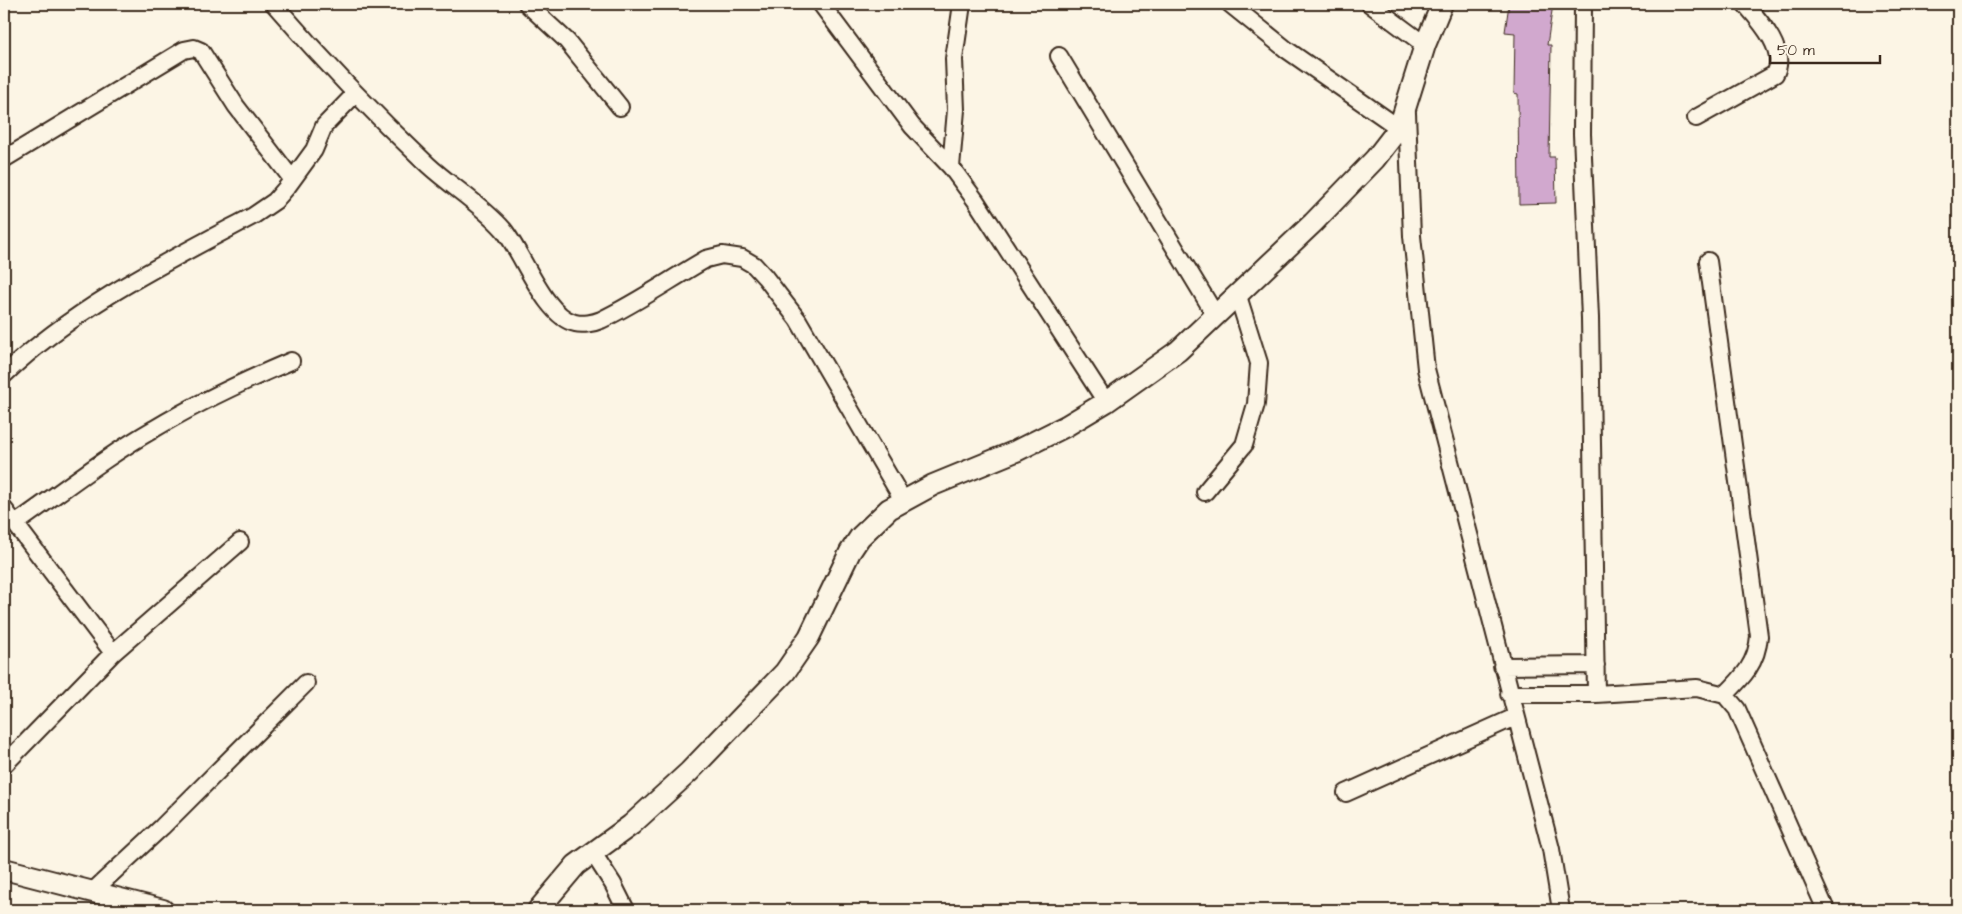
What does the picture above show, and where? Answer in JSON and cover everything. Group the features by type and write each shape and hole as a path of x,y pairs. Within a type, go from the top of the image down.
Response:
{"main road":[{"path":"538,910 576,865 631,825 689,772 785,672 809,637 850,552 877,519 903,500 1016,451 1066,426 1106,402 1178,352 1238,296 1344,191 1388,144 1403,119 1425,45 1442,4"},
{"path":"4,869 163,910"}],"street":[{"path":"274,4 355,94 430,167 503,229 524,259 555,312 566,320 577,324 600,320 706,259 722,254 742,258 754,265 798,320 903,500"},
{"path":"526,4 567,41 620,107"},
{"path":"820,4 912,126 951,166 982,209 1106,402"},
{"path":"951,166 956,110 954,59 962,4"},
{"path":"1230,4 1286,50 1403,119 1412,236 1426,369 1509,694 1551,849 1561,910"},
{"path":"1370,4 1425,45"},
{"path":"1584,4 1582,134 1590,318 1596,694"},
{"path":"1696,118 1775,74 1778,69 1779,58 1775,47 1745,4"},
{"path":"4,159 184,50 194,48 201,51 236,106 292,179"},
{"path":"1059,56 1216,316"},
{"path":"4,375 52,332 83,311 253,216 275,201 314,150 324,126 355,94"},
{"path":"1708,261 1759,636 1758,648 1748,671 1725,695"},
{"path":"1205,492 1244,445 1256,404 1259,363 1238,296"},
{"path":"16,524 107,459 153,429 211,398 291,361"},
{"path":"4,509 113,653"},
{"path":"4,765 113,653 240,542"},
{"path":"1502,666 1596,665"},
{"path":"92,891 162,827 306,683"},
{"path":"1509,694 1596,694 1697,688 1725,695 1737,709 1826,910"},
{"path":"1346,793 1515,717"},
{"path":"594,853 626,910"}],"building":[{"path":"1509,4 1553,4 1547,45 1551,45 1549,157 1555,157 1556,203 1519,204 1518,94 1514,93 1515,33 1505,32"}]}
